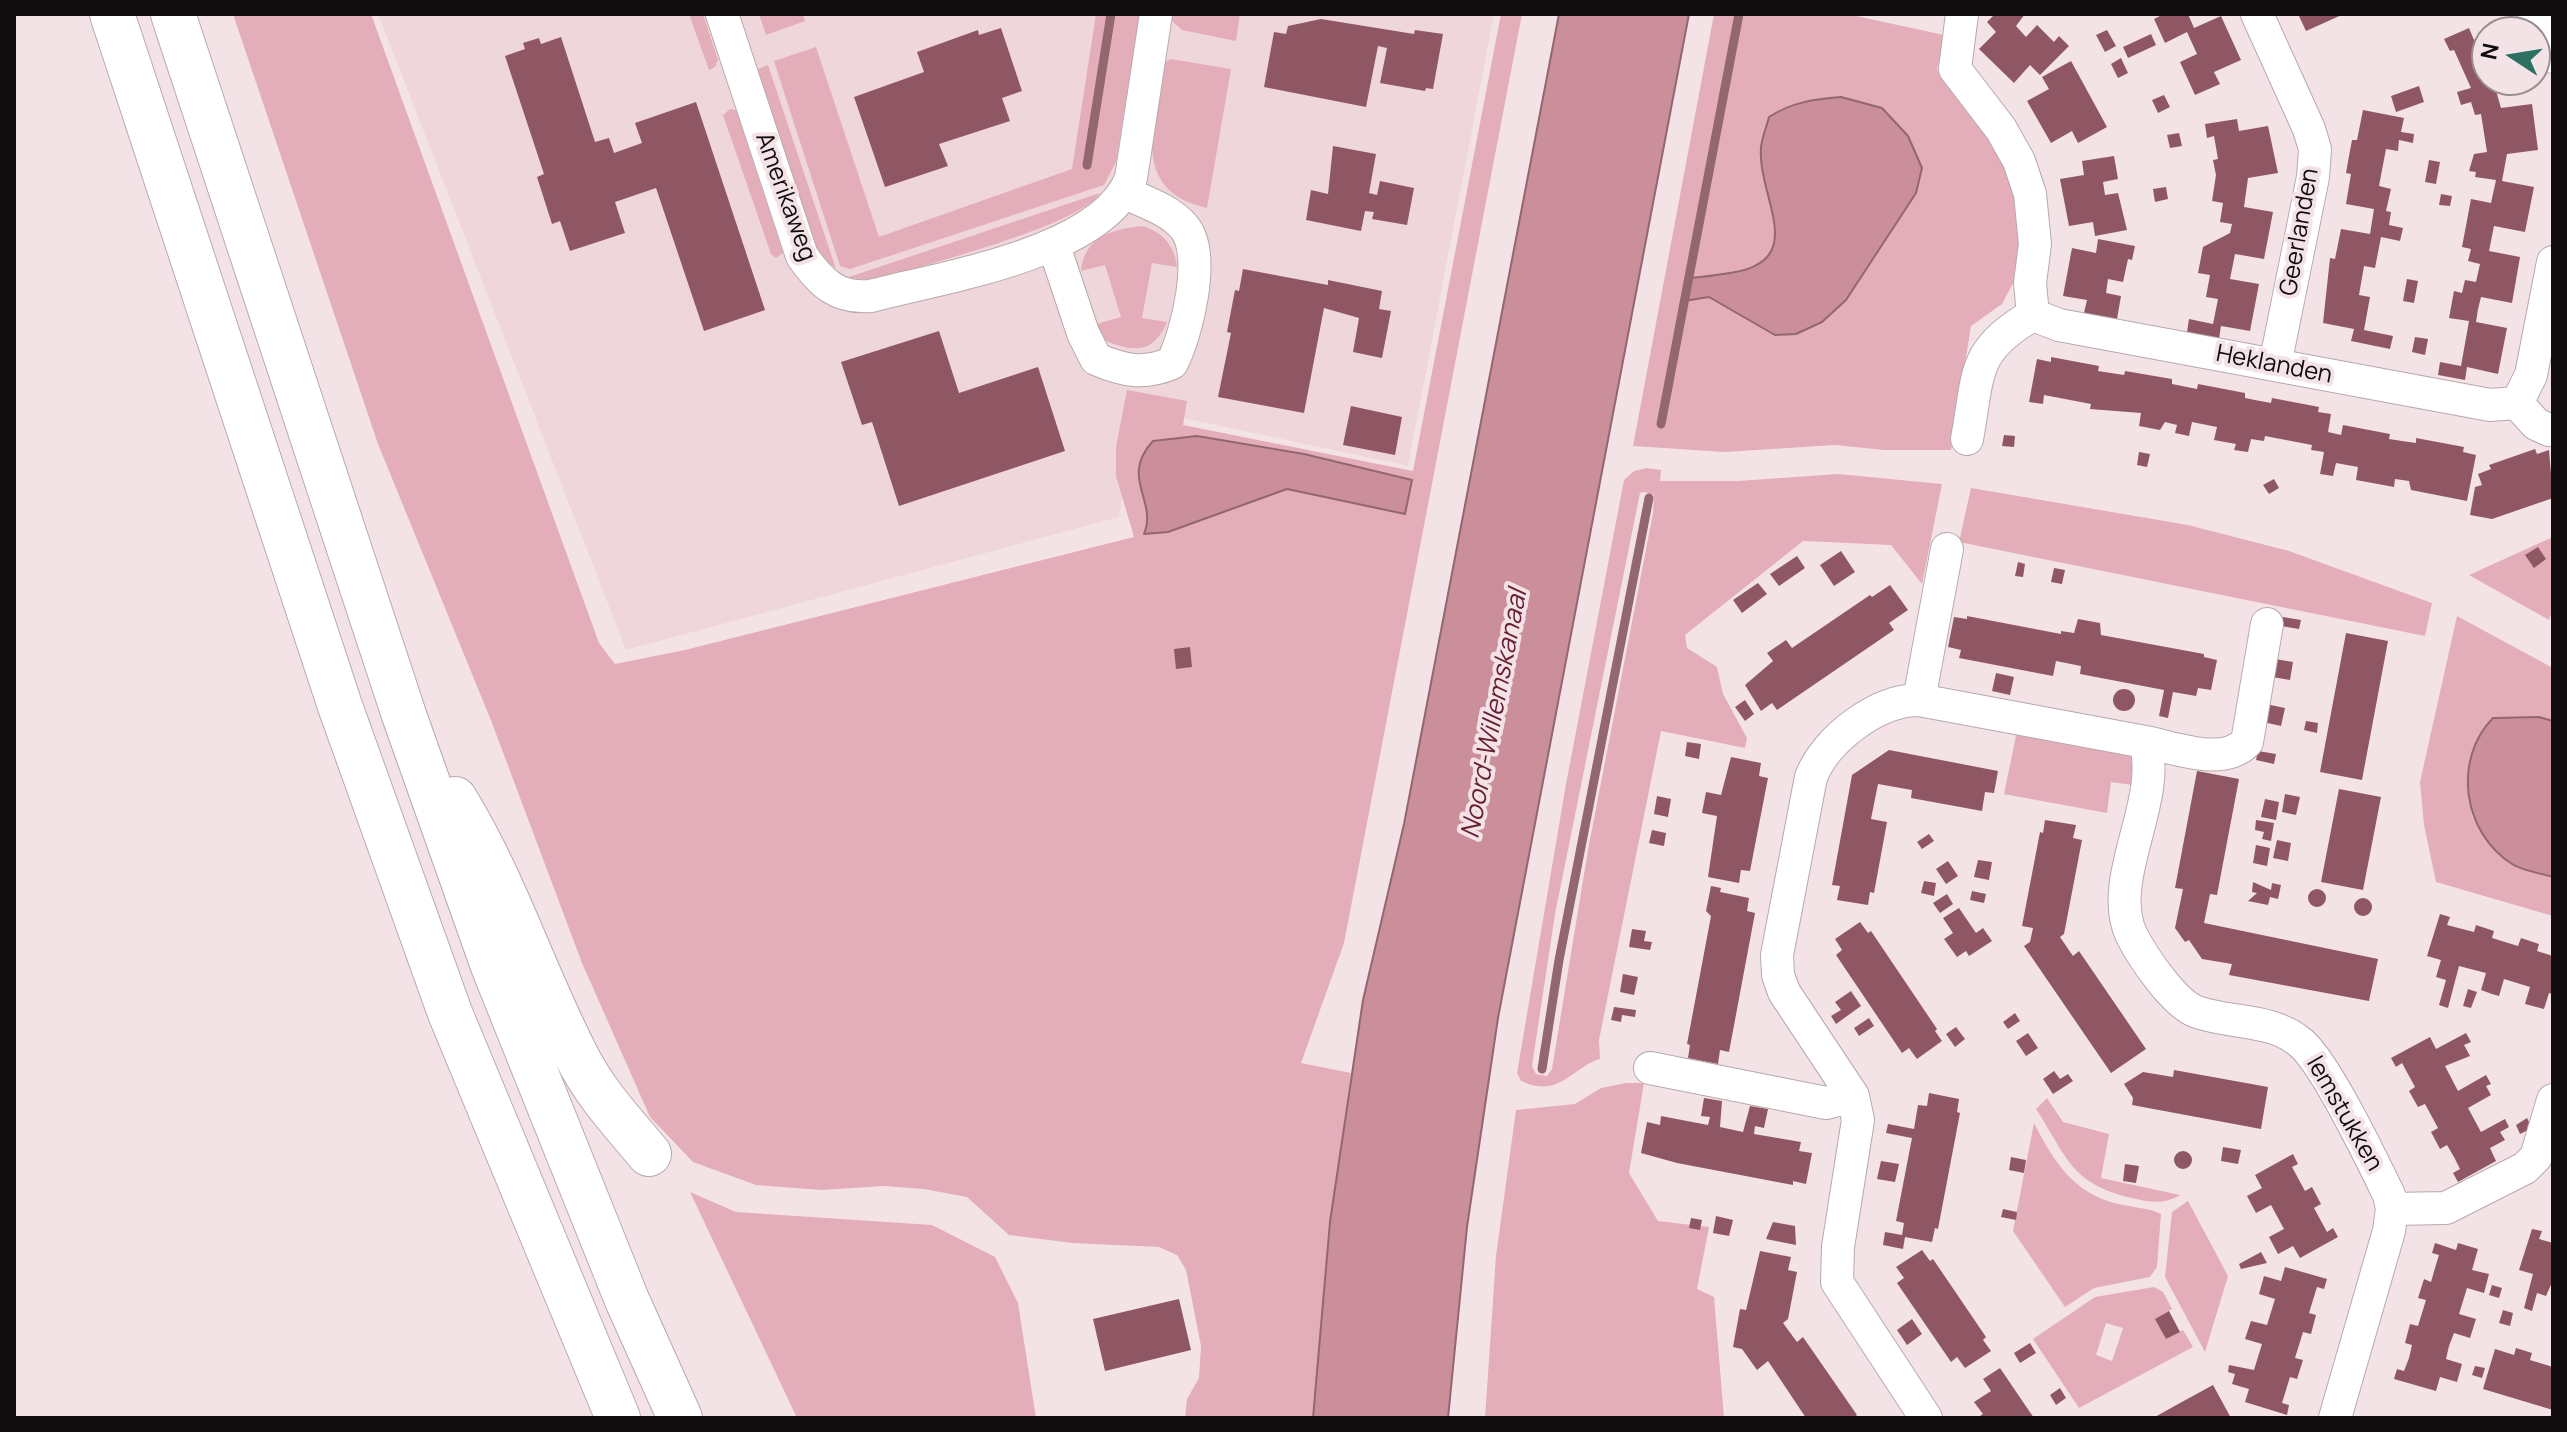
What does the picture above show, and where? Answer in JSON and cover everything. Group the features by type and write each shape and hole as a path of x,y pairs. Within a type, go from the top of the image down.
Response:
{"highway":[{"path":"112,14 340,706 439,983 618,1418"},
{"path":"173,14 404,715 493,966 627,1300 680,1418"},
{"path":"404,715 477,834 576,1057 615,1116 649,1154"}],"street":[{"name":"Amerikaweg","path":"722,14 802,256 830,288 848,298 871,296 1054,246 1103,218 1125,193"},
{"path":"1054,246 1083,333 1096,359 1117,368 1150,373 1172,363 1180,347 1189,302 1195,263 1192,241 1186,228 1172,216 1125,193 1131,178 1156,14"},
{"path":"1962,14 1955,69 2001,129 2019,161 2030,194 2035,244 2030,283 2033,315 2006,330 1989,346 1981,366 1967,439"},
{"name":"Geerlanden","path":"2257,14 2315,149 2313,177 2275,365"},
{"path":"2534,14 2553,57"},
{"path":"2549,430 2536,424 2517,403 2531,375 2553,262"},
{"name":"Heklanden","path":"2033,315 2059,325 2490,405 2517,403"},
{"path":"1919,700 1947,549"},
{"path":"1926,1418 1837,1282 1838,1247 1858,1143 1858,1120 1853,1096 1784,992 1777,955 1811,777 1818,760 1832,744 1888,705 1919,700 2219,755 2236,753 2247,742 2267,624"},
{"name":"Iemstukken","path":"2145,742 2149,773 2126,891 2131,933 2181,1002 2206,1014 2277,1028 2303,1045 2383,1182 2392,1209"},
{"path":"1650,1068 1826,1103 1853,1096"},
{"path":"2335,1418 2392,1209 2446,1208 2525,1168 2536,1157 2553,1100"}],"shaded area":[{"path":"233,14 371,14 599,643 615,664 685,650 1134,537 1116,476 1116,447 1127,390 1187,401 1183,425 1413,471 1501,14 1522,14 1344,943 1301,1063 1351,1073 1330,1222 1313,1418 1185,1418 1187,1399 1199,1378 1201,1346 1186,1270 1177,1255 1159,1247 1073,1243 1009,1235 967,1197 884,1186 822,1190 756,1185 693,1162 650,1117 582,963 492,723 378,444","holes":["1197,436 1304,454 1303,491 1287,489 1168,532 1145,534 1153,441"]},
{"path":"378,14 1494,14 1408,466 1137,408 1119,517 626,650"},
{"path":"689,14 703,14 718,60 715,67 709,70"},
{"path":"759,14 803,14 805,21 766,35"},
{"path":"1096,14 1140,14 1116,162 1104,185 850,269 840,266 774,61 816,47 879,237 1072,169"},
{"path":"1172,14 1240,14 1236,41 1182,30 1171,20"},
{"path":"1714,14 1847,14 1944,35 1937,70 1992,138 2019,197 2018,274 2002,304 1971,326 1951,450 1884,450 1835,445 1725,452 1633,446","holes":["1765,181 1916,193 1846,300 1822,322 1775,335 1709,297 1699,278 1745,268 1760,263 1769,255 1774,229"]},
{"path":"1171,59 1231,69 1207,208 1182,199 1166,186 1156,170 1152,151 1155,108 1163,63"},
{"path":"768,65 836,269 819,254 810,238 756,70"},
{"path":"730,109 736,110 783,253 776,258 771,254 723,115"},
{"path":"1100,193 1086,206 1063,219 997,244 876,280 846,278"},
{"path":"1142,226 1167,241 1177,267 1152,263 1142,318 1167,322 1161,333 1141,348 1124,347 1104,340 1097,324 1121,317 1105,265 1081,271 1088,250 1102,237"},
{"path":"1647,468 1661,470 1660,481 1738,481 1838,474 1942,484 1922,584 1891,545 1803,541 1685,635 1687,648 1717,667 1723,694 1747,738 1745,748 1661,731 1599,1040 1600,1059 1556,1084 1534,1086 1521,1081 1517,1073 1566,784 1624,480 1634,471","holes":["1640,493 1654,495 1588,850 1552,1069 1547,1076 1536,1074 1532,1066 1555,914"]},
{"path":"1971,488 2188,525 2289,551 2432,603 2425,636 1959,542"},
{"path":"2553,537 2553,609 2549,620 2469,575"},
{"path":"2457,616 2553,668 2553,721 2539,717 2470,760 2472,816 2513,865 2553,877 2553,916 2436,882 2424,825 2420,782"},
{"path":"2018,726 2133,755 2132,785 2111,782 2107,813 2004,794"},
{"path":"1644,1083 1629,1173 1658,1221 1709,1227 1697,1289 1714,1297 1724,1417 1485,1418 1496,1256 1516,1110 1575,1104 1601,1088"},
{"path":"2047,1098 2063,1122 2109,1134 2101,1178 2180,1195 2151,1201 2095,1185 2072,1166 2036,1109"},
{"path":"2034,1123 2049,1151 2077,1184 2102,1199 2161,1214 2157,1267 2150,1277 2094,1288 2065,1307 2013,1231"},
{"path":"690,1192 736,1212 932,1225 995,1257 1018,1303 1036,1418 797,1418"},
{"path":"2188,1201 2228,1276 2205,1352 2165,1277 2172,1212"},
{"path":"2154,1287 2163,1292 2172,1309 2156,1319 2166,1339 2183,1330 2193,1347 2079,1408 2033,1339 2095,1297","holes":["2106,1323 2123,1328 2112,1361 2096,1355"]}],"water":[{"name":"Noord-Willemskanaal","path":"1559,14 1689,14 1498,1018 1467,1227 1448,1418 1313,1418 1330,1222 1363,1000 1404,824"},
{"path":"1841,97 1882,108 1908,136 1922,168 1916,193 1846,300 1822,322 1796,334 1775,335 1709,297 1684,301 1687,278 1730,273 1754,266 1768,255 1774,241 1774,225 1761,147 1769,117 1804,102"},
{"path":"1197,436 1304,454 1412,480 1405,514 1287,489 1168,532 1144,534 1147,510 1139,478 1143,454 1153,441"},
{"path":"2539,717 2553,721 2553,877 2516,866 2495,851 2474,815 2469,795 2468,774 2472,754 2480,735 2493,718"}],"building":[{"path":"1995,14 2025,14 2016,26 2026,37 2037,25 2054,42 2059,36 2069,46 2040,75 2030,65 2014,83 1979,49 1996,32 1987,22"},
{"path":"2164,14 2188,14 2194,28 2221,16 2241,60 2214,72 2220,84 2195,95 2180,62 2197,54 2187,32 2165,43 2154,19"},
{"path":"2298,14 2344,14 2306,31"},
{"path":"1321,19 1414,34 1415,30 1443,34 1433,89 1426,88 1425,91 1380,83 1387,48 1378,46 1366,107 1264,87 1274,32 1286,34 1288,26"},
{"path":"1001,28 1022,91 1002,98 1010,121 939,144 948,166 885,187 854,97 924,72 917,52 978,30 979,35"},
{"path":"2469,28 2471,88 2454,50 2450,51 2444,39"},
{"path":"2107,30 2116,46 2105,52 2096,35"},
{"path":"2151,34 2156,45 2128,58 2123,47"},
{"path":"561,37 595,142 609,138 614,153 642,143 635,123 696,102 765,310 704,331 656,188 615,202 625,233 570,251 560,221 552,224 537,177 544,174 505,56 525,49 523,43 539,38 541,44"},
{"path":"2121,58 2128,73 2118,78 2111,64"},
{"path":"2071,61 2107,127 2078,143 2072,131 2051,143 2027,101 2049,89 2042,77"},
{"path":"2419,86 2424,102 2396,112 2391,96"},
{"path":"2471,88 2471,96 2498,96 2501,108 2532,104 2538,150 2507,154 2502,181 2534,187 2525,232 2494,226 2489,251 2520,257 2512,303 2481,297 2478,309 2476,322 2507,328 2498,374 2467,367 2465,380 2438,375 2440,362 2461,366 2469,321 2449,318 2454,291 2462,293 2465,280 2476,282 2480,264 2468,261 2471,249 2462,247 2471,199 2491,203 2496,180 2475,177 2476,172 2469,171 2474,154 2487,152 2481,114 2475,115 2471,102 2461,105 2457,92"},
{"path":"2164,95 2170,107 2158,113 2152,100"},
{"path":"2363,110 2404,118 2401,132 2414,134 2413,143 2399,140 2398,151 2386,149 2379,186 2391,189 2386,211 2391,212 2389,225 2403,228 2400,241 2381,237 2375,268 2364,266 2359,295 2370,297 2364,330 2393,336 2390,349 2351,341 2354,329 2323,323 2330,258 2335,259 2341,229 2370,234 2374,209 2346,204 2351,174 2346,173 2349,156 2352,140 2357,140"},
{"path":"2237,119 2239,131 2268,126 2278,173 2248,178 2244,207 2273,212 2264,259 2235,254 2230,279 2259,284 2250,331 2221,326 2219,339 2187,332 2189,319 2213,324 2218,299 2206,297 2210,275 2198,273 2203,247 2230,233 2232,224 2220,222 2223,203 2212,201 2216,175 2213,160 2218,159 2214,136 2207,138 2205,124"},
{"path":"2179,133 2182,146 2170,148 2167,135"},
{"path":"1333,146 1376,154 1369,193 1377,195 1380,181 1414,188 1407,225 1372,219 1374,212 1365,211 1361,231 1306,220 1311,190 1328,194"},
{"path":"2114,156 2118,179 2103,182 2105,195 2118,193 2127,230 2095,236 2093,222 2069,226 2060,179 2084,175 2082,161"},
{"path":"2429,160 2440,162 2436,184 2425,182"},
{"path":"2166,187 2168,199 2155,202 2153,189"},
{"path":"2441,194 2452,196 2450,206 2439,205"},
{"path":"2098,239 2135,246 2132,260 2128,259 2123,282 2108,279 2106,293 2121,296 2117,319 2084,313 2087,300 2063,296 2072,248 2096,253"},
{"path":"1243,269 1328,285 1328,280 1382,291 1379,309 1391,311 1382,358 1353,352 1359,318 1324,308 1304,413 1218,397 1231,333 1227,332 1235,290 1239,291"},
{"path":"2407,279 2418,281 2414,303 2403,301"},
{"path":"939,331 959,393 1038,367 1065,451 899,506 872,422 862,425 841,362"},
{"path":"2415,337 2428,339 2425,355 2412,352"},
{"path":"2051,357 2099,366 2098,371 2124,375 2125,371 2172,379 2172,384 2197,389 2198,384 2245,393 2245,398 2260,401 2271,403 2272,398 2319,407 2318,412 2331,414 2328,432 2341,435 2343,425 2390,434 2389,439 2416,443 2416,438 2464,447 2463,452 2476,455 2467,501 2411,490 2409,481 2395,479 2394,487 2356,480 2358,467 2336,463 2333,476 2320,474 2324,452 2311,450 2312,445 2265,436 2264,441 2251,439 2248,452 2234,450 2236,444 2214,440 2217,427 2192,422 2189,436 2175,433 2177,425 2165,422 2160,430 2139,426 2141,413 2090,409 2091,404 2044,395 2043,404 2029,402 2037,359 2051,362"},
{"path":"1351,406 1402,417 1395,455 1343,445"},
{"path":"2004,435 2015,436 2014,447 2002,446"},
{"path":"2535,449 2537,454 2549,450 2553,498 2492,519 2470,515 2475,487 2482,485 2478,474 2491,469 2489,465"},
{"path":"2139,452 2150,454 2147,467 2137,465"},
{"path":"2274,479 2279,488 2269,494 2263,485"},
{"path":"2538,547 2546,559 2534,568 2525,555"},
{"path":"1841,551 1855,572 1834,586 1820,565"},
{"path":"1797,556 1805,568 1779,586 1770,574"},
{"path":"2018,562 2025,564 2023,577 2015,576"},
{"path":"2054,568 2065,570 2062,584 2051,582"},
{"path":"1758,583 1767,594 1742,613 1733,600"},
{"path":"1890,585 1908,610 1889,623 1894,630 1777,710 1772,703 1761,711 1745,685 1773,661 1767,653 1786,640 1792,648 1870,595 1872,597"},
{"path":"1967,616 2061,634 2061,631 2074,633 2078,619 2100,623 2101,635 2204,654 2204,657 2217,660 2211,690 2198,688 2196,696 2173,692 2168,718 2159,716 2164,690 2080,674 2081,666 2056,661 2053,676 1959,658 1961,650 1948,647 1954,617 1967,619"},
{"path":"2283,617 2301,620 2299,629 2281,626"},
{"path":"2346,633 2388,641 2362,780 2320,772"},
{"path":"1190,647 1192,667 1176,669 1174,649"},
{"path":"2275,659 2293,662 2290,680 2272,677"},
{"path":"1996,673 2014,677 2010,695 1992,691"},
{"path":"2124,689 2135,700 2124,711 2113,700"},
{"path":"1745,700 1754,714 1745,721 1735,707"},
{"path":"2266,704 2285,708 2281,726 2263,722"},
{"path":"2306,721 2318,723 2317,733 2304,730"},
{"path":"1687,742 1701,744 1699,759 1685,756"},
{"path":"1889,750 1998,771 1994,793 1985,792 1982,811 1911,798 1912,790 1878,784 1871,819 1887,822 1874,893 1870,892 1868,905 1837,900 1840,886 1832,885 1852,775"},
{"path":"2258,751 2276,754 2274,764 2256,760"},
{"path":"1731,757 1761,763 1759,776 1768,778 1750,871 1741,870 1739,883 1708,877 1717,816 1702,813 1706,792 1721,795"},
{"path":"2197,771 2239,779 2217,895 2210,894 2204,923 2378,959 2369,1001 2229,975 2232,964 2202,959 2189,940 2185,942 2175,928 2183,889 2175,888"},
{"path":"2339,789 2381,797 2363,890 2321,882"},
{"path":"2285,794 2300,797 2296,815 2282,812"},
{"path":"1657,796 1671,799 1668,817 1654,814"},
{"path":"2265,799 2279,802 2276,820 2261,817"},
{"path":"2045,820 2076,825 2073,838 2082,840 2064,934 2060,937 2073,956 2079,951 2146,1049 2111,1073 2024,946 2030,942 2033,928 2022,926"},
{"path":"2256,820 2274,823 2271,841 2262,839 2264,832 2255,830"},
{"path":"1652,830 1666,833 1664,846 1649,843"},
{"path":"1929,834 1934,841 1922,849 1917,842"},
{"path":"2277,840 2291,843 2288,861 2273,858"},
{"path":"2256,845 2270,848 2267,866 2253,863"},
{"path":"1978,860 1992,862 1989,880 1974,877"},
{"path":"1948,861 1958,876 1946,884 1936,869"},
{"path":"1924,881 1936,883 1934,896 1921,893"},
{"path":"2253,882 2271,890 2272,883 2281,885 2278,899 2270,897 2268,905 2248,901 2257,893 2252,892"},
{"path":"1711,886 1721,888 1720,892 1749,898 1747,911 1755,913 1729,1052 1720,1050 1718,1064 1688,1058 1690,1045 1687,1044 1711,916 1706,911"},
{"path":"2317,889 2326,898 2317,907 2308,898"},
{"path":"1972,891 1986,894 1984,903 1970,900"},
{"path":"1947,894 1953,904 1940,913 1933,903"},
{"path":"2363,898 2372,907 2363,916 2354,907"},
{"path":"1959,908 1976,933 1983,928 1992,941 1969,956 1966,951 1957,957 1944,939 1953,933 1943,918"},
{"path":"2440,914 2450,917 2447,925 2474,932 2476,925 2494,931 2492,938 2518,946 2521,938 2539,944 2537,951 2553,956 2553,994 2549,993 2544,1009 2525,1004 2530,987 2504,979 2499,996 2492,994 2481,990 2486,973 2459,966 2448,1008 2439,1005 2446,980 2436,977 2441,960 2427,956"},
{"path":"1860,922 1868,933 1871,931 1942,1041 1917,1059 1909,1048 1902,1053 1836,955 1842,950 1835,939"},
{"path":"1632,929 1646,931 1644,941 1652,942 1650,950 1629,947"},
{"path":"1623,974 1638,977 1634,995 1620,992"},
{"path":"2468,989 2477,992 2471,1008 2463,1006"},
{"path":"1851,991 1861,1006 1836,1024 1831,1016 1841,1010 1835,1002"},
{"path":"1614,1007 1636,1010 1635,1017 1622,1015 1621,1022 1611,1020"},
{"path":"2015,1013 2020,1021 2008,1029 2003,1022"},
{"path":"1869,1018 1874,1026 1859,1036 1854,1028"},
{"path":"1956,1027 1965,1039 1955,1047 1946,1034"},
{"path":"2028,1033 2038,1048 2026,1056 2016,1041"},
{"path":"2466,1033 2471,1042 2464,1045 2470,1056 2445,1066 2458,1091 2486,1075 2491,1084 2486,1086 2491,1095 2468,1108 2481,1132 2505,1119 2509,1127 2500,1132 2505,1140 2490,1148 2496,1161 2458,1182 2453,1173 2460,1169 2454,1157 2447,1145 2440,1149 2431,1132 2438,1128 2425,1104 2418,1107 2409,1091 2415,1087 2402,1063 2396,1067 2391,1058 2430,1037 2436,1049"},
{"path":"2174,1070 2268,1087 2261,1129 2132,1105 2133,1098 2124,1084 2143,1072 2173,1077"},
{"path":"2054,1071 2060,1079 2068,1074 2073,1081 2053,1094 2043,1079"},
{"path":"1929,1093 1959,1099 1957,1112 1960,1113 1938,1229 1935,1228 1932,1242 1905,1237 1903,1249 1883,1245 1885,1232 1902,1235 1904,1223 1896,1221 1912,1138 1886,1133 1888,1124 1914,1129 1918,1105 1927,1106"},
{"path":"1704,1098 1722,1101 1720,1127 1743,1132 1750,1106 1768,1109 1764,1128 1755,1126 1754,1134 1801,1142 1799,1151 1812,1153 1806,1184 1793,1181 1793,1185 1641,1153 1647,1122 1660,1125 1661,1116 1708,1125 1710,1117 1701,1116"},
{"path":"2527,1118 2532,1128 2520,1134 2516,1125"},
{"path":"2223,1147 2241,1150 2238,1164 2221,1161"},
{"path":"2183,1151 2192,1160 2183,1169 2174,1160"},
{"path":"2293,1154 2298,1164 2292,1167 2305,1191 2312,1187 2321,1204 2314,1208 2327,1232 2333,1228 2338,1237 2300,1258 2293,1246 2278,1254 2269,1237 2284,1229 2271,1205 2256,1213 2247,1196 2262,1188 2255,1175"},
{"path":"2011,1157 2026,1160 2024,1173 2009,1170"},
{"path":"1881,1161 1899,1164 1895,1182 1877,1179"},
{"path":"2125,1164 2139,1166 2136,1183 2123,1181"},
{"path":"2003,1209 2017,1212 2016,1220 2001,1217"},
{"path":"1716,1216 1733,1220 1729,1236 1713,1233"},
{"path":"1691,1218 1702,1220 1700,1230 1689,1228"},
{"path":"1773,1222 1795,1226 1796,1245 1766,1239"},
{"path":"2532,1229 2542,1231 2539,1239 2553,1243 2553,1280 2546,1296 2537,1293 2532,1311 2524,1308 2533,1274 2519,1270"},
{"path":"2435,1243 2456,1250 2458,1243 2478,1249 2472,1270 2489,1274 2484,1293 2467,1288 2459,1314 2476,1319 2470,1338 2454,1333 2449,1346 2446,1359 2462,1364 2457,1382 2440,1377 2436,1391 2394,1379 2397,1369 2404,1371 2409,1358 2412,1345 2405,1343 2410,1324 2418,1326 2426,1300 2418,1298 2424,1279 2431,1282 2439,1255 2432,1253"},
{"path":"1922,1250 1930,1261 1933,1259 1986,1337 1983,1340 1991,1351 1965,1368 1957,1357 1951,1362 1897,1283 1904,1278 1896,1267"},
{"path":"1760,1251 1791,1257 1788,1270 1797,1272 1788,1319 1783,1323 1797,1342 1803,1337 1857,1415 1853,1418 1806,1418 1768,1361 1757,1370 1742,1349 1733,1347 1740,1309 1746,1310"},
{"path":"2261,1252 2267,1263 2241,1269 2239,1264"},
{"path":"2285,1267 2327,1279 2324,1289 2317,1287 2309,1313 2316,1315 2311,1334 2303,1332 2295,1358 2303,1360 2297,1379 2290,1377 2282,1403 2289,1405 2287,1415 2245,1402 2249,1389 2232,1384 2235,1374 2228,1372 2229,1365 2254,1370 2262,1344 2245,1339 2251,1321 2267,1325 2275,1299 2259,1294 2264,1276 2281,1281"},
{"path":"2492,1285 2502,1288 2499,1298 2489,1295"},
{"path":"1179,1299 1191,1350 1105,1371 1093,1319"},
{"path":"2503,1310 2513,1313 2510,1326 2499,1323"},
{"path":"2169,1311 2180,1332 2166,1339 2155,1319"},
{"path":"1912,1319 1922,1334 1907,1345 1897,1330"},
{"path":"2030,1343 2036,1353 2020,1363 2014,1353"},
{"path":"2516,1348 2532,1353 2530,1360 2553,1367 2553,1410 2483,1389 2495,1349 2514,1355"},
{"path":"2475,1366 2485,1368 2482,1378 2472,1375"},
{"path":"2000,1368 2034,1418 1977,1418 1983,1414 1974,1402 1991,1391 1983,1379"},
{"path":"2213,1385 2231,1418 2153,1418 2180,1403"},
{"path":"2060,1388 2066,1398 2056,1405 2050,1395"}],"waterway":[{"path":"1087,165 1111,14"},
{"path":"1661,424 1739,14"},
{"path":"1542,1069 1559,960 1649,498"}]}
